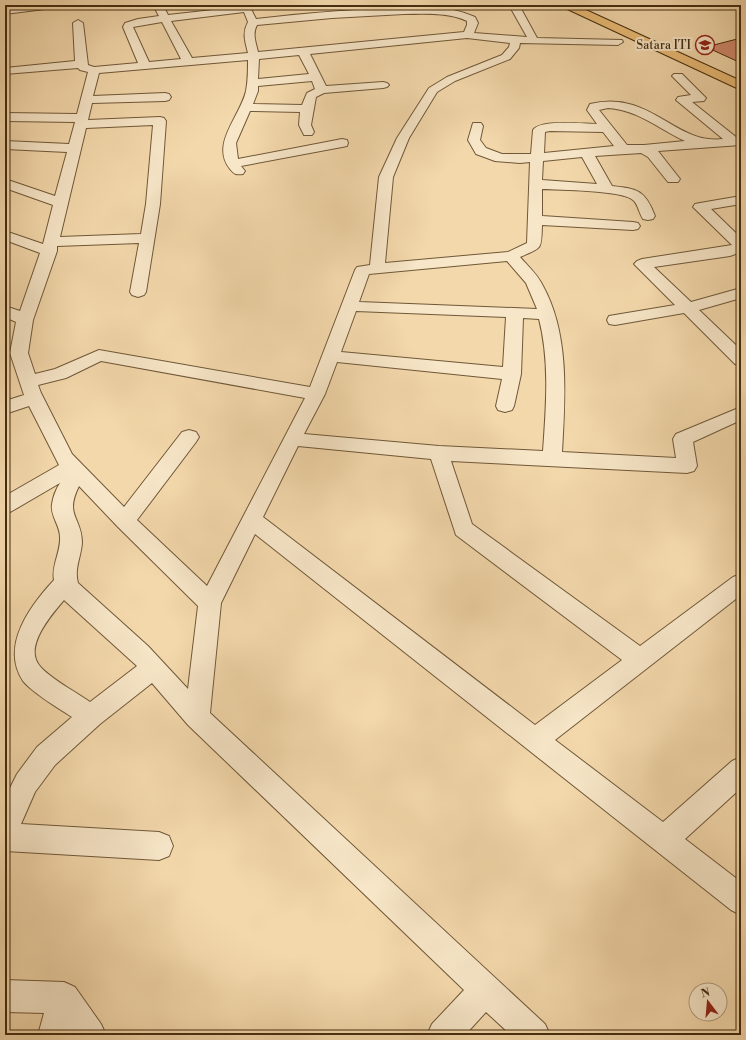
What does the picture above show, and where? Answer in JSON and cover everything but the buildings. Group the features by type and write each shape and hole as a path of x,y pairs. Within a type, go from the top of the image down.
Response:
{"main road":[{"path":"567,5 741,86"},
{"path":"735,5 741,6"}],"street":[{"path":"5,10 30,5"},
{"path":"5,10 53,5"},
{"path":"160,5 164,19 188,62"},
{"path":"514,5 534,41"},
{"path":"145,65 128,27 129,25 138,22 164,19 250,12 357,13 433,7 468,16 472,19 473,26 467,35"},
{"path":"250,12 249,36 254,56 253,83 252,91 230,143 229,155 235,168 342,142"},
{"path":"78,24 88,67 88,100 50,246 12,355 31,389 64,458 125,521 210,603"},
{"path":"5,71 188,62 467,35 534,41 618,42"},
{"path":"377,268 386,177 403,138 433,90 451,79 506,57 514,48 516,40"},
{"path":"303,51 322,90"},
{"path":"678,76 700,98 682,100 737,141"},
{"path":"253,83 315,77"},
{"path":"308,132 305,125 311,95 322,90 383,85"},
{"path":"88,100 166,93 160,120 152,204 138,292"},
{"path":"622,149 593,108 598,105 623,105 703,143"},
{"path":"245,107 307,109"},
{"path":"5,116 82,121 160,120"},
{"path":"477,126 474,140 481,150 506,159 536,158 586,152 644,149 737,141"},
{"path":"197,717 210,603 316,394 363,270 511,256 534,246 536,158 539,130 541,128 606,128"},
{"path":"5,146 75,148"},
{"path":"644,149 653,154 673,178"},
{"path":"586,152 607,189"},
{"path":"5,183 61,203"},
{"path":"535,184 607,189 628,193 642,200 648,216"},
{"path":"738,251 700,207 741,200"},
{"path":"535,220 633,226"},
{"path":"5,235 50,246 147,238"},
{"path":"738,251 642,264 741,360"},
{"path":"511,256 536,286 552,332 556,400 552,459"},
{"path":"615,320 687,308 741,293"},
{"path":"349,306 547,314"},
{"path":"5,311 24,320"},
{"path":"504,406 512,374 515,312"},
{"path":"5,408 31,389 99,355 316,394"},
{"path":"330,356 512,374"},
{"path":"292,439 439,454 687,466 683,439 741,413"},
{"path":"125,521 189,437"},
{"path":"439,454 463,529 640,660"},
{"path":"5,506 75,468"},
{"path":"75,468 62,504 64,518 71,536 70,550 64,577 65,584 71,592 140,653 197,717 534,1035"},
{"path":"252,520 741,900"},
{"path":"65,584 44,606 29,632 24,644 24,656 31,673 56,693 91,716"},
{"path":"536,740 640,660 737,592"},
{"path":"5,829 26,783 35,769 59,744 91,716 153,668"},
{"path":"664,840 741,770"},
{"path":"5,836 159,846"},
{"path":"443,1035 486,989"},
{"path":"5,996 64,998"},
{"path":"54,1035 64,998"},
{"path":"64,998 90,1035"}],"place":[{"name":"Satara ITI","path":"705,45"}]}
